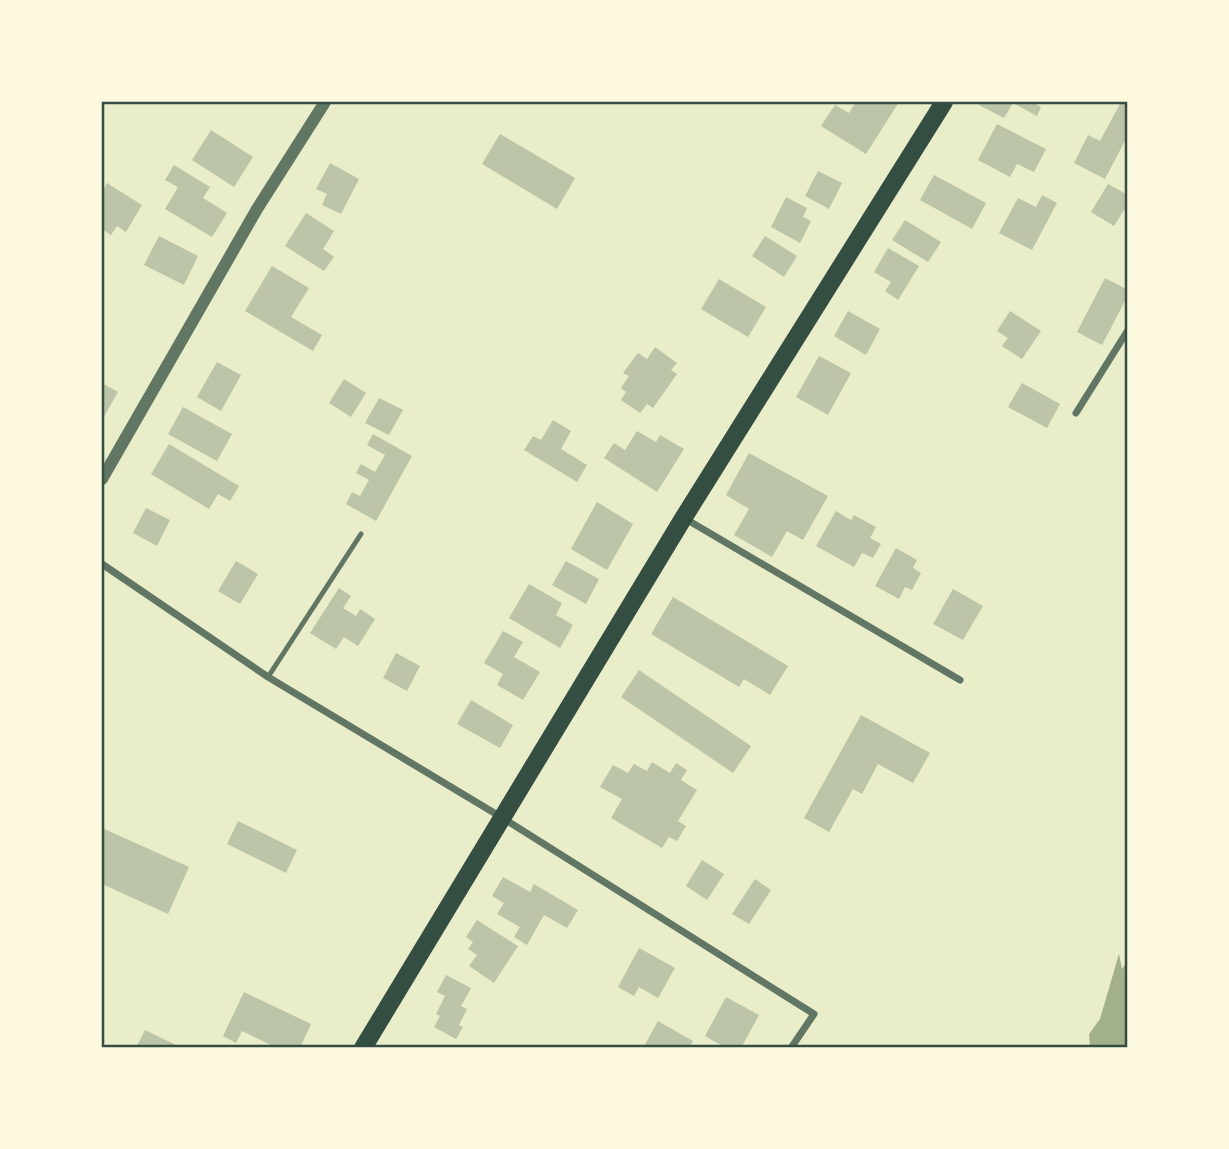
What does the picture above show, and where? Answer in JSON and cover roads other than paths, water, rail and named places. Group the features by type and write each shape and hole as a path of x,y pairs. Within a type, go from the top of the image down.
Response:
{"main road":[{"path":"363,1048 684,517 944,102"}],"street":[{"path":"102,479 257,209 325,102"},
{"path":"1076,413 1128,330"},
{"path":"684,517 960,680"},
{"path":"102,564 268,677 501,817 814,1014 791,1048"}],"lane":[{"path":"268,677 362,534"}]}
